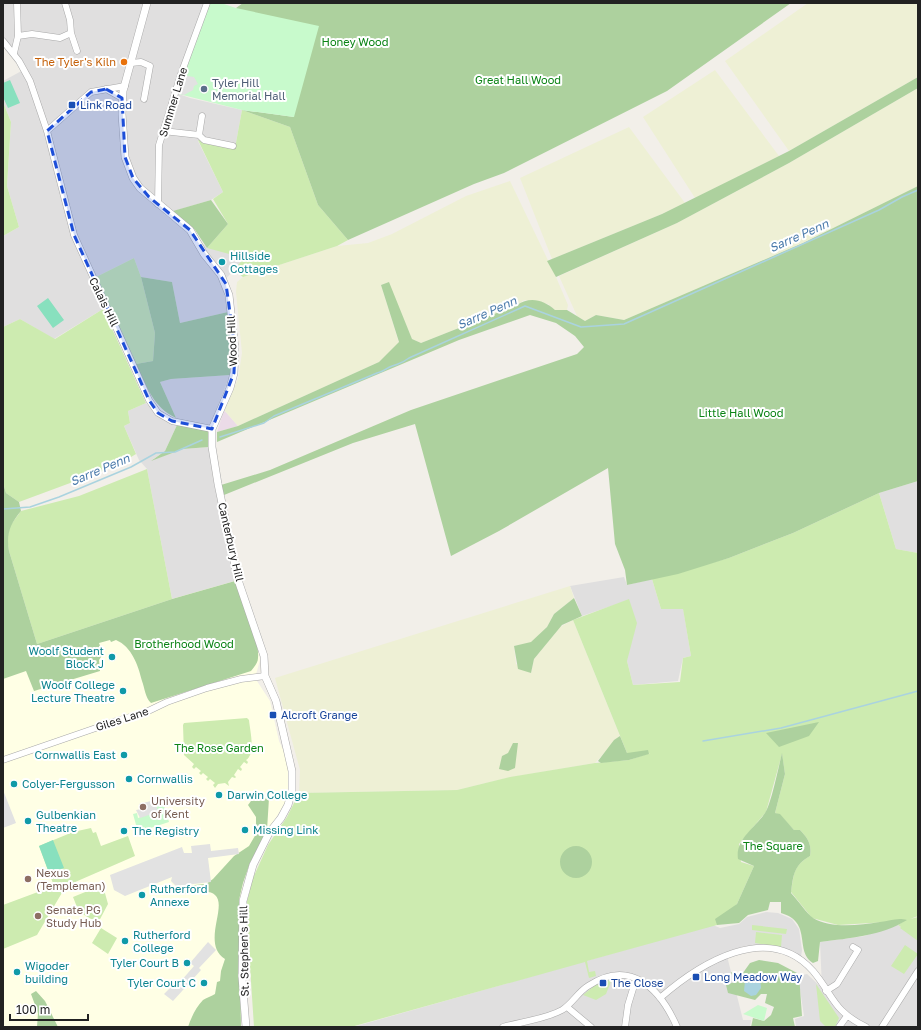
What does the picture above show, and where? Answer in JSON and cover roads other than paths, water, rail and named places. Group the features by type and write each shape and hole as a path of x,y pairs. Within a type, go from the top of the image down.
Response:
{"street":[{"path":"14,53 18,36 16,3"},
{"path":"65,3 76,51"},
{"name":"Wood Hill","path":"146,3 122,98 123,140 128,166 140,188 190,230 204,254 221,275 229,295 235,364 230,388 212,429"},
{"name":"Summer Lane","path":"158,204 159,146 181,74 207,3"},
{"path":"18,36 32,34 60,38 71,33"},
{"name":"Calais Hill","path":"3,41 14,53 30,82 47,131 74,235 86,266 114,321 149,400 158,413 172,421 212,429"},
{"path":"131,63 141,62 150,66 144,99"},
{"path":"47,131 83,97 91,92 125,86"},
{"path":"106,89 122,98"},
{"path":"199,135 202,116"},
{"path":"163,131 199,135 204,140 233,146"},
{"name":"Canterbury Hill","path":"212,429 212,447 218,484 238,580 264,656 265,676"},
{"name":"Giles Lane","path":"3,760 120,720 144,714 167,702 207,688 241,679 265,676"},
{"name":"St. Stephen's Hill","path":"246,1027 242,977 242,916 244,896 249,876 260,848 288,805 292,784 291,763 276,701 265,676"},
{"path":"660,998 685,978 710,962 731,953 749,948 774,949 797,958 812,970 835,1004 847,1016 866,1027"},
{"path":"826,991 837,984 858,950 853,948"},
{"path":"882,1027 918,971"},
{"path":"503,1027 556,1013 566,1007 580,991 599,979 620,974 636,979 650,988 668,1008 677,1027"},
{"path":"625,1027 628,1005 636,979"},
{"path":"566,1007 587,1026"},
{"path":"839,1027 847,1016"}],"water":[{"path":"755,975 760,977 761,988 756,995 751,996 744,991 745,981 749,977"}],"waterway":[{"name":"Sarre Penn","path":"220,437 264,423 274,416 381,372 525,306 581,327 624,324 879,210 918,190"},
{"name":"Sarre Penn","path":"3,509 30,507 59,497 131,467 156,453 175,452 202,440"},
{"path":"703,741 781,728 918,691"}],"place":[{"name":"The Tyler's Kiln","path":"124,62"},
{"name":"Tyler Hill Memorial Hall","path":"204,89"},
{"name":"Link Road","path":"72,105"},
{"name":"Hillside Cottages","path":"222,262"},
{"name":"Woolf Student Block J","path":"112,657"},
{"name":"Woolf College Lecture Theatre","path":"123,691"},
{"name":"Alcroft Grange","path":"273,715"},
{"name":"Cornwallis East","path":"124,755"},
{"name":"Cornwallis","path":"129,779"},
{"name":"Colyer-Fergusson","path":"14,784"},
{"name":"Darwin College","path":"219,795"},
{"name":"University of Kent","path":"143,807"},
{"name":"Gulbenkian Theatre","path":"28,821"},
{"name":"Missing Link","path":"245,830"},
{"name":"The Registry","path":"124,831"},
{"name":"Nexus (Templeman)","path":"28,879"},
{"name":"Rutherford Annexe","path":"142,895"},
{"name":"Senate PG Study Hub","path":"38,916"},
{"name":"Rutherford College","path":"125,941"},
{"name":"Tyler Court B","path":"187,963"},
{"name":"Wigoder building","path":"17,972"},
{"name":"Long Meadow Way","path":"696,977"},
{"name":"Tyler Court C","path":"204,983"},
{"name":"The Close","path":"603,983"}],"park label":[{"name":"Honey Wood","path":"355,42"},
{"name":"Great Hall Wood","path":"518,80"},
{"name":"Little Hall Wood","path":"741,413"},
{"name":"Brotherhood Wood","path":"184,644"},
{"name":"The Rose Garden","path":"219,748"},
{"name":"The Square","path":"773,846"}]}
